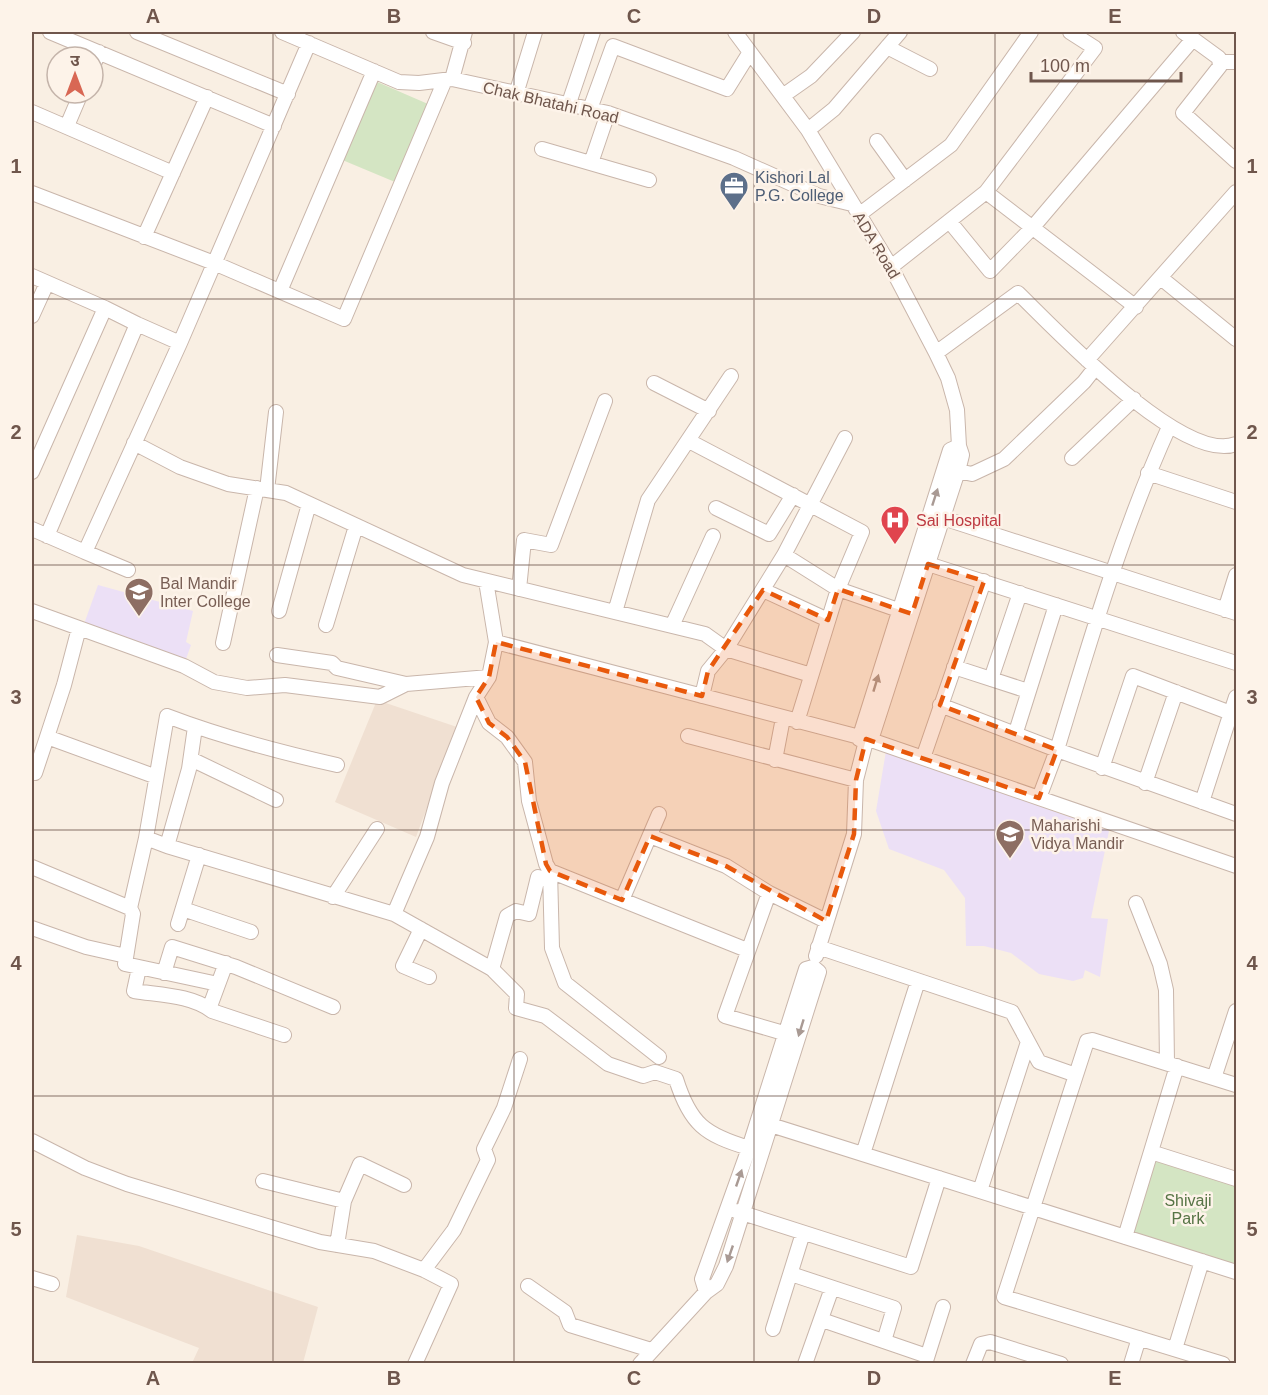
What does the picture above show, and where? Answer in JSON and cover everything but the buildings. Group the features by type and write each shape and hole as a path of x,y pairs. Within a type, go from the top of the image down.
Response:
{"street":[{"path":"50,32 82,45"},
{"path":"137,32 288,94"},
{"path":"32,193 214,263 344,319 449,79 464,37 433,32"},
{"path":"516,94 535,32"},
{"path":"569,103 593,32"},
{"name":"ADA Road","path":"735,32 808,130 891,267 948,378 957,410 959,446 962,455 928,564 905,612"},
{"path":"784,95 812,76 853,32"},
{"path":"808,130 834,109 900,32"},
{"path":"856,209 905,180 951,146 1031,32"},
{"path":"891,267 986,192 1095,48 1070,32"},
{"name":"Chak Bhatahi Road","path":"287,33 399,82 419,83 449,79 608,113 734,158 819,196 856,209"},
{"path":"950,222 990,271 1033,227 1188,35 1220,62 1236,63"},
{"path":"85,552 180,343 309,43"},
{"path":"591,109 613,46 727,89 750,52"},
{"path":"887,47 930,69"},
{"path":"105,54 274,126"},
{"path":"1220,62 1220,66 1183,113 1236,161"},
{"path":"280,291 374,71"},
{"path":"144,237 207,97"},
{"path":"67,126 76,105"},
{"path":"32,112 172,173"},
{"path":"591,163 608,113"},
{"path":"877,141 905,180"},
{"path":"542,149 649,180"},
{"path":"986,192 1136,307"},
{"path":"958,471 972,474 1004,459 1084,382 1091,364 1136,307 1236,192"},
{"path":"32,276 180,343"},
{"path":"1161,278 1236,339"},
{"path":"32,316 46,283"},
{"path":"936,353 1018,293 1091,364 1169,427 1215,445 1230,447 1236,444"},
{"path":"32,472 36,451 105,308"},
{"path":"47,536 137,324"},
{"path":"615,612 648,500 731,376"},
{"path":"654,383 709,411"},
{"path":"1072,458 1134,399"},
{"path":"519,589 524,540 551,545 604,401"},
{"path":"223,643 262,489 276,412"},
{"path":"1039,798 1057,750 1112,572 1148,473 1169,427"},
{"path":"702,696 708,671 726,649 784,555 845,438"},
{"path":"689,441 862,532 838,589 797,722"},
{"path":"134,443 180,467 228,484 286,493 463,575 705,634 726,649 811,675"},
{"path":"706,1292 702,1279 749,1148 765,1123 854,834 856,780 865,740 905,612 950,450 959,446"},
{"path":"1148,473 1236,502"},
{"path":"716,508 769,534 793,495"},
{"path":"279,611 309,504"},
{"path":"943,518 1231,612 1236,575"},
{"path":"326,625 356,526"},
{"path":"32,529 128,570"},
{"path":"672,626 714,536"},
{"path":"784,555 838,589 905,612"},
{"path":"928,564 1236,663"},
{"path":"394,914 427,837 442,783 476,697 489,677 496,642 486,581"},
{"path":"923,758 984,581"},
{"path":"763,590 828,620"},
{"path":"991,679 1020,593"},
{"path":"1016,732 1056,604"},
{"path":"32,611 184,666 214,682 247,688 285,685 380,697 406,684"},
{"path":"35,772 64,685 79,628"},
{"path":"496,642 865,740 1236,866"},
{"path":"277,655 332,663 337,668 406,684 489,677"},
{"path":"954,667 1028,691"},
{"path":"1102,768 1133,676 1234,714"},
{"path":"1145,783 1176,692"},
{"path":"476,697 489,723 507,737 525,762 529,801 539,845 551,875 552,948 565,983 659,1058"},
{"path":"1202,802 1234,714 1236,698"},
{"path":"940,705 1016,732 1102,768 1236,814"},
{"path":"218,984 125,964 133,914 130,908 146,838 154,776 167,716 195,727 234,737 255,747 337,765"},
{"path":"775,760 783,718"},
{"path":"167,846 191,759 195,727"},
{"path":"688,736 856,780"},
{"path":"47,737 154,776"},
{"path":"191,759 276,800"},
{"path":"622,900 659,814"},
{"path":"333,897 377,829"},
{"path":"650,836 726,866 769,893 826,921"},
{"path":"146,838 394,914 492,969 517,994 516,1008 545,1016 608,1064 643,1076 655,1072 676,1079 688,1112 702,1126 724,1140 749,1148"},
{"path":"178,924 198,855"},
{"path":"32,867 130,908"},
{"path":"492,969 507,916 516,911 529,914 538,877 551,875 622,900 747,950"},
{"path":"769,893 725,1016 787,1034"},
{"path":"1125,1237 1151,1152 1172,1065 1166,990 1160,964 1136,903"},
{"path":"183,909 251,932"},
{"path":"32,928 86,947 126,956"},
{"path":"421,929 403,966 429,977"},
{"path":"164,973 172,947 226,963 333,1007"},
{"path":"818,948 1012,1012 1027,1045 1039,1062 1076,1075"},
{"path":"209,1009 226,963"},
{"path":"139,968 134,991 179,998 204,1005 209,1009 284,1035"},
{"path":"640,1364 706,1292 711,1291 721,1275 743,1214 787,1034 813,969"},
{"path":"863,1154 918,981"},
{"path":"1214,1078 1236,1011"},
{"path":"1223,1364 1177,1354 1139,1338 1004,1297 1087,1041 1092,1040 1236,1085"},
{"path":"980,1191 1027,1045"},
{"path":"424,1270 454,1230 488,1160 484,1149 504,1107 520,1059"},
{"path":"765,1123 1236,1272"},
{"path":"32,1141 85,1168 127,1184 337,1245 374,1251 424,1270 451,1284 415,1364"},
{"path":"1151,1152 1236,1179"},
{"path":"337,1245 344,1201 360,1164 404,1185"},
{"path":"729,1209 911,1267 939,1178"},
{"path":"263,1181 344,1201"},
{"path":"773,1329 803,1233"},
{"path":"1177,1354 1202,1261"},
{"path":"791,1274 894,1308 884,1341"},
{"path":"32,1278 52,1284"},
{"path":"528,1286 565,1312 570,1325 651,1350"},
{"path":"807,1363 832,1288"},
{"path":"822,1320 884,1341 926,1360 943,1307"},
{"path":"1131,1364 1139,1338"},
{"path":"973,1364 976,1352 986,1342 1020,1357 1061,1364"}],"highlighted area":[{"path":"928,564 984,581 940,705 1057,750 1039,798 866,739 856,780 854,834 826,921 726,866 650,836 622,900 550,871 546,864 525,762 507,737 489,723 476,697 489,677 496,642 702,696 708,671 763,590 828,620 838,589 912,614"}],"shaded area":[{"name":"Bal Mandir Inter College","path":"98,585 193,611 186,642 191,645 186,659 84,624"},
{"path":"377,700 457,727 416,837 335,802"},
{"name":"Maharishi Vidya Mandir","path":"886,751 1109,831 1091,918 1108,919 1100,977 1085,970 1083,978 1073,981 1039,974 1011,953 984,946 966,946 965,898 944,870 889,849 876,811"},
{"path":"77,1235 139,1246 318,1307 303,1363 192,1363 199,1348 66,1297"}],"green space":[{"path":"375,81 428,104 395,182 340,159"},
{"name":"Shivaji Park","path":"1153,1158 1236,1184 1236,1265 1131,1231"}],"place":[{"name":"Kishori Lal P.G. College","path":"734,212"},
{"name":"Sai Hospital","path":"895,546"},
{"name":"Bal Mandir Inter College","path":"139,618"},
{"name":"Maharishi Vidya Mandir","path":"1010,860"}]}
